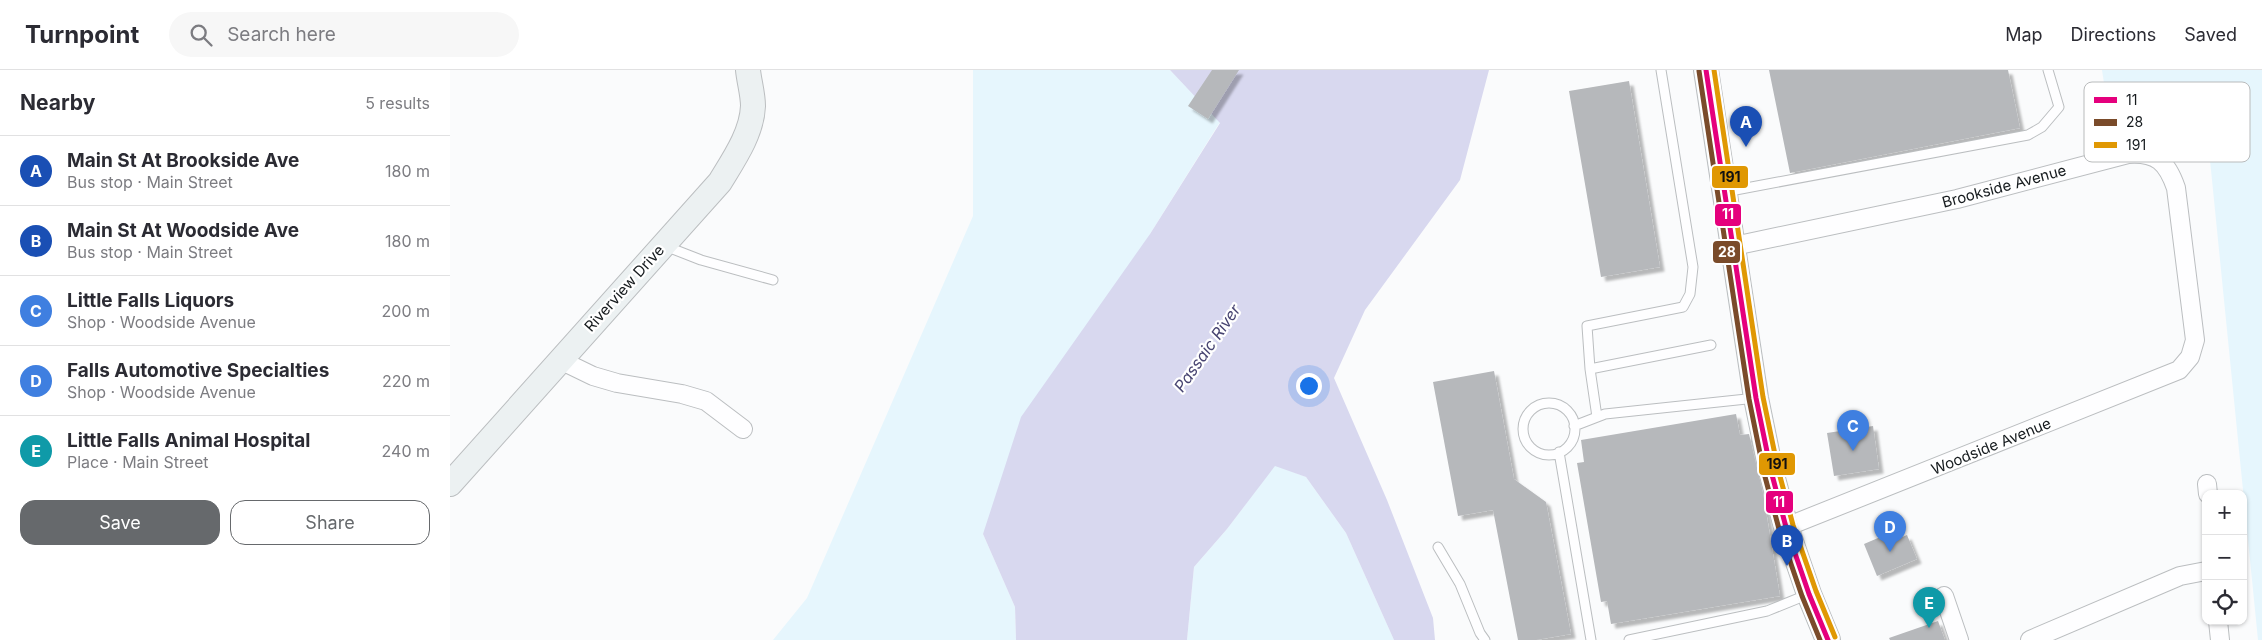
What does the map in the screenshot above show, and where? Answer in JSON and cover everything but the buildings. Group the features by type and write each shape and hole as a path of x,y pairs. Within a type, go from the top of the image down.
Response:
{"main road":[{"name":"Riverview Drive","path":"450,484 720,182 736,156 747,131 753,106 748,70"},
{"path":"1706,70 1756,398 1771,471 1786,526 1809,594 1828,640"}],"street":[{"name":"Brookside Avenue","path":"1734,246 1957,199 2093,162"},
{"name":"Brookside Avenue","path":"2162,162 2166,165 2176,188 2194,324 2195,340 2190,358"},
{"name":"Woodside Avenue","path":"1786,526 2170,374 2179,370 2190,358"},
{"path":"560,360 594,376 617,383 682,394 706,401 743,429"},
{"path":"2030,640 2180,576 2202,572"},
{"path":"1944,596 1959,640"},
{"path":"2218,625 2220,640"}],"lane":[{"path":"1596,417 1587,326 1683,307 1690,294 1693,268 1661,70"},
{"path":"1725,192 2028,135 2042,127 2059,107 2048,70"},
{"path":"663,244 702,260 773,280"},
{"path":"1590,368 1711,346"},
{"path":"1574,426 1605,414 1756,398"},
{"path":"1542,404 1559,405 1567,410 1574,426 1571,442 1559,452 1543,454 1529,446 1523,430 1528,413 1534,407 1542,404"},
{"path":"1559,452 1591,640"},
{"path":"1438,547 1460,584 1480,633 1485,640"},
{"path":"1629,640 1767,611 1809,594"}],"shaded area":[{"path":"973,70 1170,70 1220,122 1150,234 983,534 1015,607 1016,640 773,640 807,598 973,216"},
{"path":"2102,70 2262,70 2262,640 2258,640 2247,530 2247,490 2243,490 2210,162 2250,162 2250,82 2104,82"},
{"path":"1275,465 1306,477 1346,533 1394,640 1187,640 1194,567 1227,529"}],"water":[{"name":"Passaic River","path":"1170,70 1489,70 1460,180 1365,310 1334,378 1387,500 1433,618 1435,640 1394,640 1346,533 1306,477 1275,466 1227,529 1194,567 1187,640 1016,640 1015,607 983,534 1021,417 1150,234 1220,123"}],"transit line":[{"name":"11","path":"1706,70 1756,398 1771,471 1786,527 1809,594 1828,640"},
{"name":"191","path":"1714,70 1763,397 1778,469 1793,525 1816,591 1835,637"},
{"name":"28","path":"1699,71 1749,399 1764,473 1779,529 1802,596 1820,640"}],"place":[{"name":"Main St At Brookside Ave","path":"1746,147"},
{"name":"Little Falls Liquors","path":"1853,451"},
{"name":"Falls Automotive Specialties","path":"1890,552"},
{"name":"Main St At Woodside Ave","path":"1787,566"},
{"name":"Little Falls Animal Hospital","path":"1929,628"}]}
